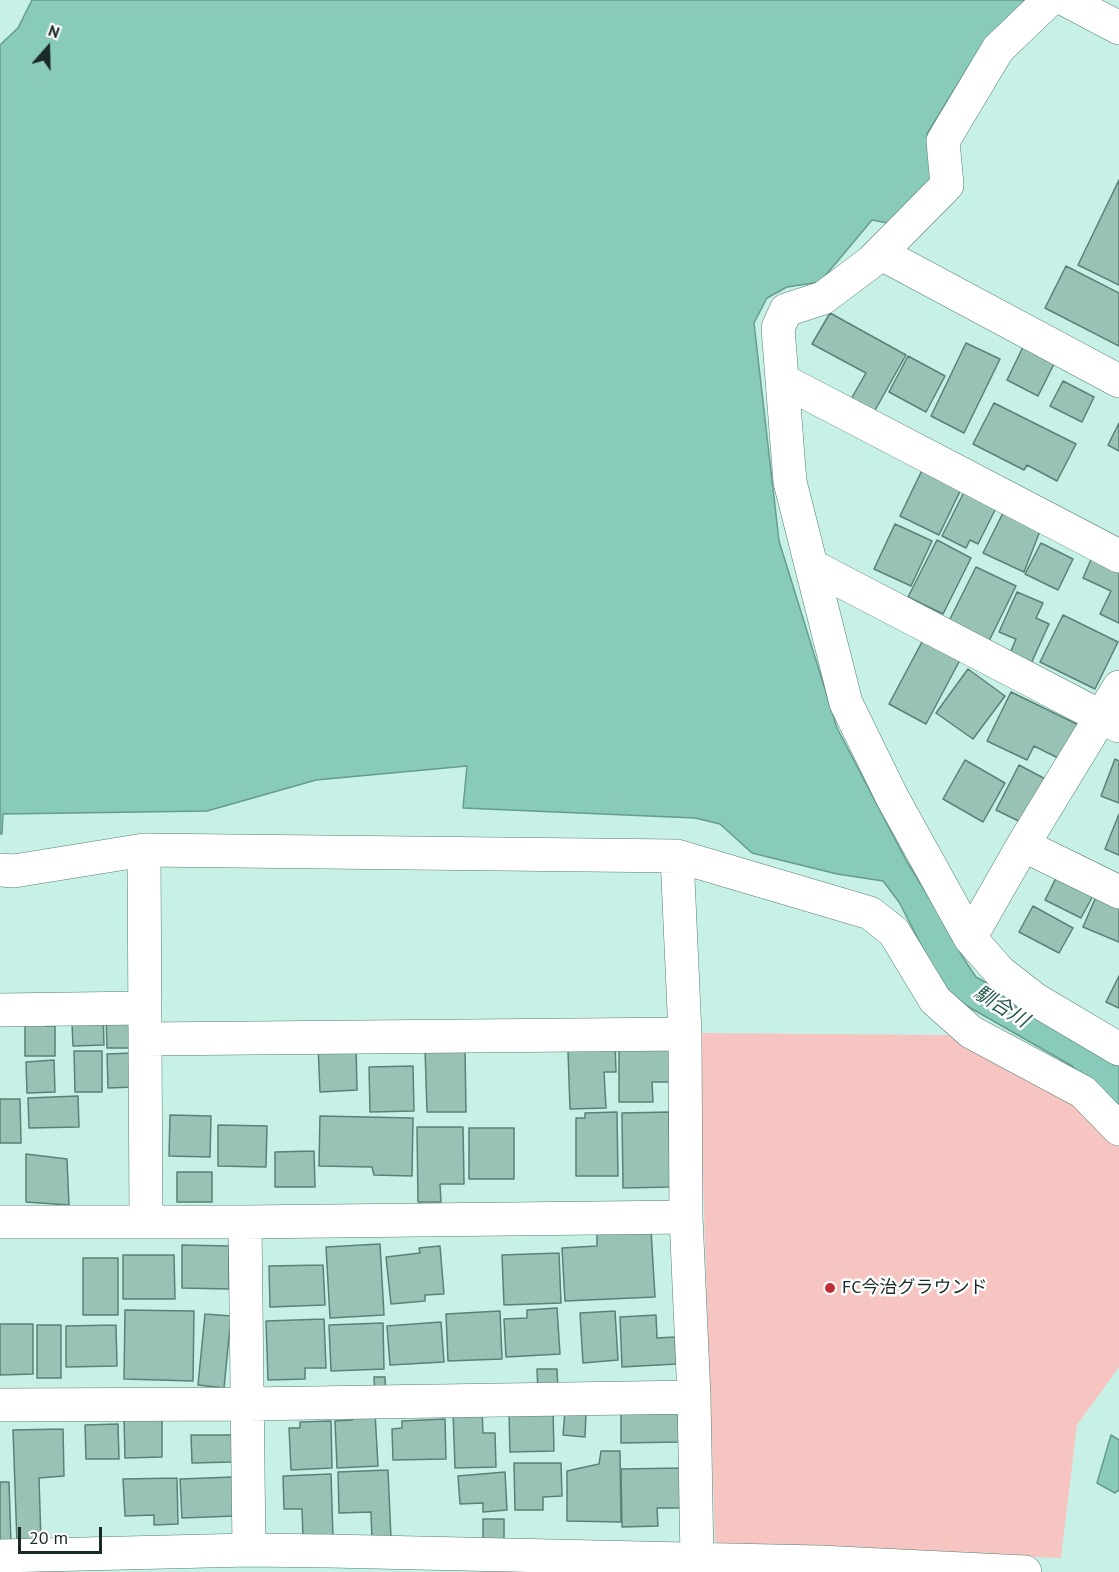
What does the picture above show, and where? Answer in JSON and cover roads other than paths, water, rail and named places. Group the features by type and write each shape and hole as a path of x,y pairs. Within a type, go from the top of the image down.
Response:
{"street":[{"path":"1049,0 998,49 943,141 947,185 871,262 823,298 786,310 778,328 790,482 846,703 892,797 970,938 1000,972 1036,1000 1119,1049"},
{"path":"1066,0 1119,28"},
{"path":"880,253 1119,381"},
{"path":"782,381 1119,556"},
{"path":"812,566 1110,722"},
{"path":"970,938 1023,845 1110,722 1119,687"},
{"path":"1023,845 1119,892"},
{"path":"144,849 146,1222"},
{"path":"0,870 14,871 144,849 677,856 870,913 894,932 935,1000 971,1032 1083,1092 1119,1129"},
{"path":"677,856 685,1034 686,1217 694,1397 697,1559"},
{"path":"0,1010 145,1023 685,1034"},
{"path":"0,1222 686,1217"},
{"path":"245,1222 249,1550"},
{"path":"0,1404 248,1404 694,1397"},
{"path":"0,1556 249,1550 331,1562 697,1559 819,1567 1025,1572"}],"water":[{"name":"馴合川","path":"32,0 1033,0 970,64 927,134 934,180 893,224 872,220 820,282 787,287 767,298 754,323 779,541 837,728 907,862 976,977 996,988 1012,1005 1119,1064 1119,1109 1072,1066 953,998 932,966 899,902 883,881 837,874 752,853 720,824 695,818 463,808 467,766 316,780 207,811 3,814 2,834 0,834 0,45 18,28"},
{"path":"1111,1435 1119,1440 1119,1490 1115,1493 1097,1483"}],"place":[{"name":"FC今治グラウンド","path":"830,1288"}]}
